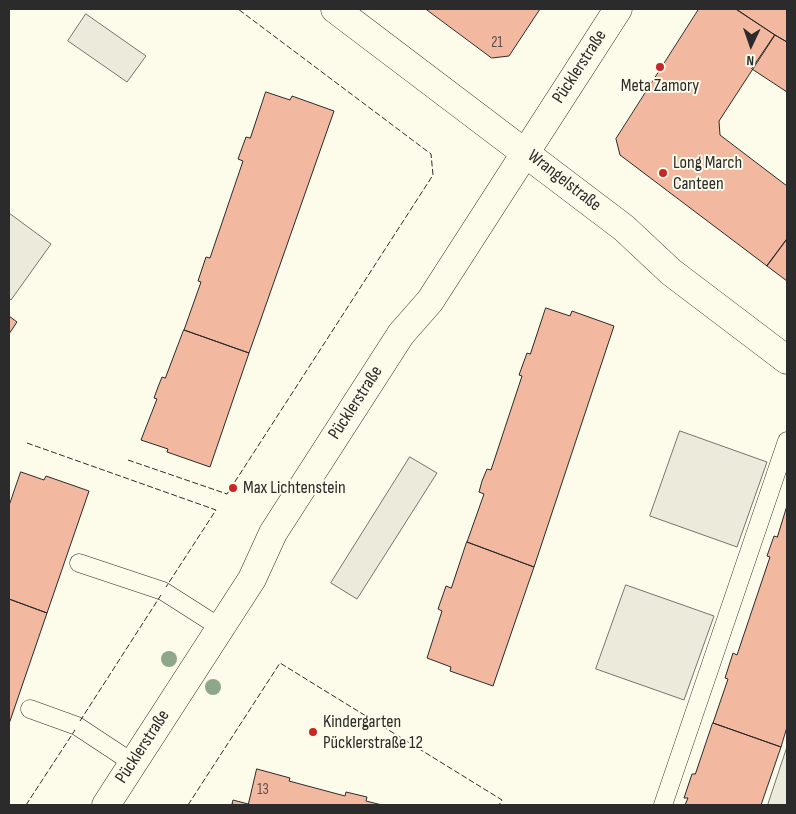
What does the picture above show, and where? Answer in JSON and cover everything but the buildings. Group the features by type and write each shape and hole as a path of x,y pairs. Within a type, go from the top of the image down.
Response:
{"street":[{"name":"Wrangelstraße","path":"335,9 624,228 671,272 787,360"},
{"name":"Pücklerstraße","path":"106,805 252,579 273,533 395,342 430,301 618,9"}],"lane":[{"path":"663,805 787,441"},
{"path":"79,563 163,591 221,628"},
{"path":"30,709 77,726 133,763"}],"shaded area":[{"path":"86,14 146,56 127,82 68,41"},
{"path":"9,213 51,244 11,300 9,298"},
{"path":"680,431 767,462 737,547 650,516"},
{"path":"410,457 437,473 357,599 331,583"},
{"path":"626,585 714,616 684,700 596,669"},
{"path":"787,747 787,805 768,805"}],"fence":[{"path":"128,460 227,494 433,175 431,154 238,9"},
{"path":"27,443 216,510 166,587"},
{"path":"80,721 161,595"},
{"path":"188,805 280,663 502,800 499,805"},
{"path":"26,805 75,730"}],"place":[{"name":"Meta Zamory","path":"660,67"},
{"name":"Long March Canteen","path":"663,173"},
{"name":"Max Lichtenstein","path":"233,488"},
{"name":"Kindergarten Pücklerstraße 12","path":"313,732"}]}
